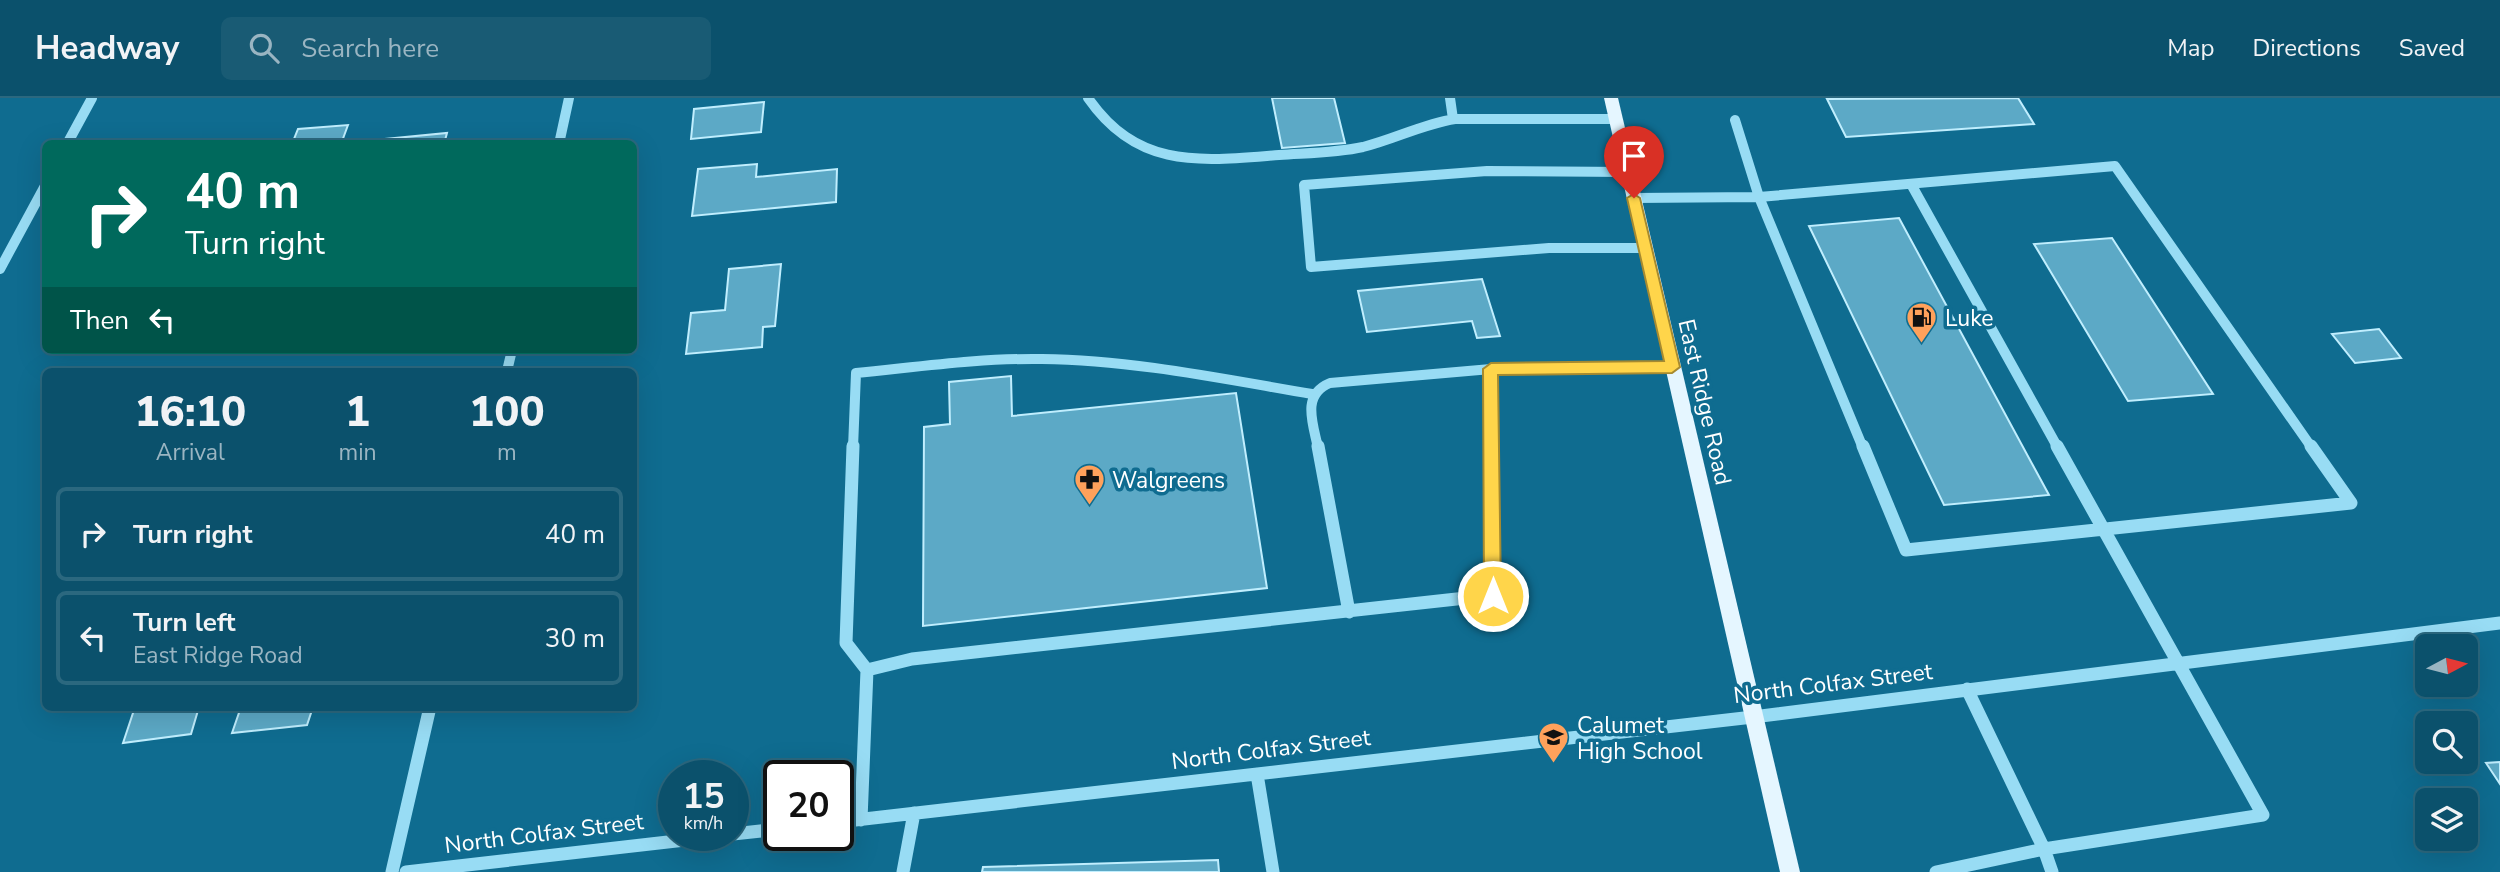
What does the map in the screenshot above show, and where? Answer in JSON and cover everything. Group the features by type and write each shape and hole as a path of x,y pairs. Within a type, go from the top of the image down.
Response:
{"main road":[{"name":"East Ridge Road","path":"1611,98 1790,872"}],"street":[{"path":"69,140 92,98"},
{"path":"560,140 569,98"},
{"path":"1088,98 1111,128 1135,145 1163,155 1190,159 1221,160 1354,149 1453,119 1615,119"},
{"path":"1450,98 1453,119"},
{"path":"1634,198 1759,197 2115,166 2351,503 1906,550 1759,197 1735,120"},
{"path":"1628,172 1487,171 1304,185 1311,267 1549,248 1645,248"},
{"path":"0,269 42,191"},
{"path":"861,820 867,670 846,642 856,373 1005,360 1081,360 1124,364 1312,394"},
{"path":"1349,612 1310,406 1312,394 1318,388 1331,383 1491,369 1672,367"},
{"path":"867,670 912,659 1493,596 1491,369"},
{"name":"North Colfax Street","path":"854,821 1753,717 2179,661 2500,623"},
{"path":"392,872 429,711"},
{"path":"1257,774 1273,872"},
{"name":"North Colfax Street","path":"406,872 658,843"},
{"path":"1936,872 2044,849 2052,872"}],"lane":[{"path":"1911,184 2263,816 2044,849 1966,689"},
{"path":"903,872 914,813"}],"building":[{"path":"1272,98 1334,98 1345,143 1282,148"},
{"path":"2018,98 2034,124 1846,137 1827,99"},
{"path":"764,102 761,132 691,139 694,109"},
{"path":"348,125 342,140 294,140 298,129"},
{"path":"447,133 445,140 375,140"},
{"path":"757,164 756,177 837,169 836,202 692,216 698,169"},
{"path":"1899,218 2049,495 1944,505 1809,226"},
{"path":"2112,238 2213,394 2128,401 2034,244"},
{"path":"781,264 775,326 763,327 762,347 686,354 691,313 725,310 729,269"},
{"path":"1482,279 1500,336 1477,338 1472,321 1367,332 1358,291"},
{"path":"2379,329 2401,358 2355,363 2332,334"},
{"name":"Walgreens","path":"1011,376 1012,416 1236,393 1267,588 923,626 924,427 950,424 949,382"},
{"path":"134,711 198,711 191,734 123,743"},
{"path":"240,711 312,711 307,725 232,733"},
{"path":"2500,762 2500,784 2486,763"},
{"path":"1218,860 1219,872 982,872 983,867"}],"place":[{"name":"Luke","path":"1922,345"},
{"name":"Walgreens","path":"1089,507"},
{"name":"Calumet High School","path":"1554,765"}],"route":[{"path":"1493,596 1491,369 1672,367 1634,198"}]}
